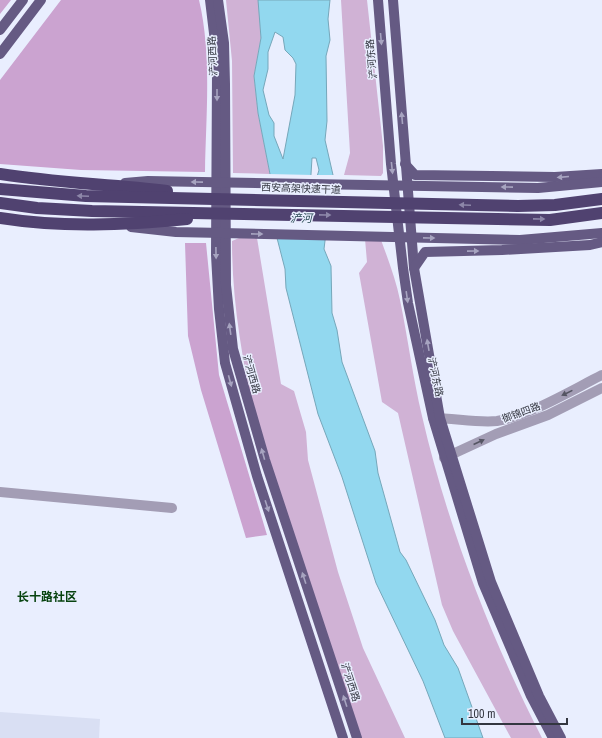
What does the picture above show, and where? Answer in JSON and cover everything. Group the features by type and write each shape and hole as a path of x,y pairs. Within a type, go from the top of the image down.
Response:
{"highway":[{"path":"0,174 61,183"},
{"path":"0,179 22,182 109,184 185,195"},
{"name":"西安高架快速干道","path":"0,189 43,194 122,197 185,195 254,199 536,206 602,199"},
{"path":"0,203 42,208 122,211 186,216"},
{"path":"0,218 49,223 112,225 186,216 244,213 550,220 602,213"}],"main road":[{"path":"0,30 23,0"},
{"path":"0,54 41,0"},
{"name":"浐河西路","path":"210,0 216,50 217,74 216,255 219,309 225,363 256,476 344,738"},
{"name":"浐河西路","path":"218,0 224,43 226,285 233,349 265,460 357,738"},
{"name":"浐河东路","path":"378,0 391,164 408,303 447,457 483,583 531,696 553,738"},
{"name":"浐河东路","path":"393,0 414,268 437,418"},
{"path":"406,164 414,175 555,178 602,174"},
{"path":"109,184 170,182 538,188 602,182"},
{"path":"112,225 176,232 456,239 520,240 602,233"},
{"path":"414,268 425,252 510,250 590,245 602,242"},
{"name":"浐河东路","path":"447,457 491,582 538,696 561,738"}],"street":[{"name":"御锦四路","path":"437,418 489,421 508,418 535,408 602,375"},
{"name":"御锦四路","path":"447,457 496,434 548,415 602,388"},
{"path":"0,492 172,508"}],"shaded area":[{"path":"0,0 11,0 0,14"},
{"path":"61,0 199,0 206,42 207,64 205,172 81,170 0,164 0,80"},
{"path":"226,0 258,0 259,3 261,38 254,76 258,113 270,174 233,173 232,61"},
{"path":"341,0 367,0 383,146 383,173 381,176 344,175 350,153"},
{"path":"239,238 257,238 281,384 294,391 306,432 308,460 338,572 363,648 405,738 355,738 255,417 242,352 234,286 232,241"},
{"path":"365,239 381,240 389,262 400,300 422,416 444,499 472,581 488,621 542,738 511,738 453,631 442,605 398,413 382,402 359,273 367,262"},
{"path":"185,243 206,243 219,375 267,535 246,538 201,390 188,336"},
{"path":"0,712 100,719 99,738 0,738"}],"water":[{"name":"浐河","path":"258,0 330,0 328,19 330,40 326,56 327,121 325,140 333,175 324,249 331,266 332,313 337,330 342,362 375,451 378,473 400,552 406,560 435,620 444,645 458,668 483,738 445,738 423,681 376,583 342,477 318,414 286,288 285,269 277,238 270,174 258,113 254,76 261,38","holes":["275,32 283,37 285,50 293,58 296,64 295,95 283,159 274,136 274,123 269,115 263,90 268,69 268,52","312,158 316,158 319,170 313,190 310,190"]}],"pier":[{"path":"268,174 313,175 313,184 315,175 335,175 335,196 327,239 275,238 272,225"}],"district":[{"name":"长十路社区","path":"47,597"}]}
